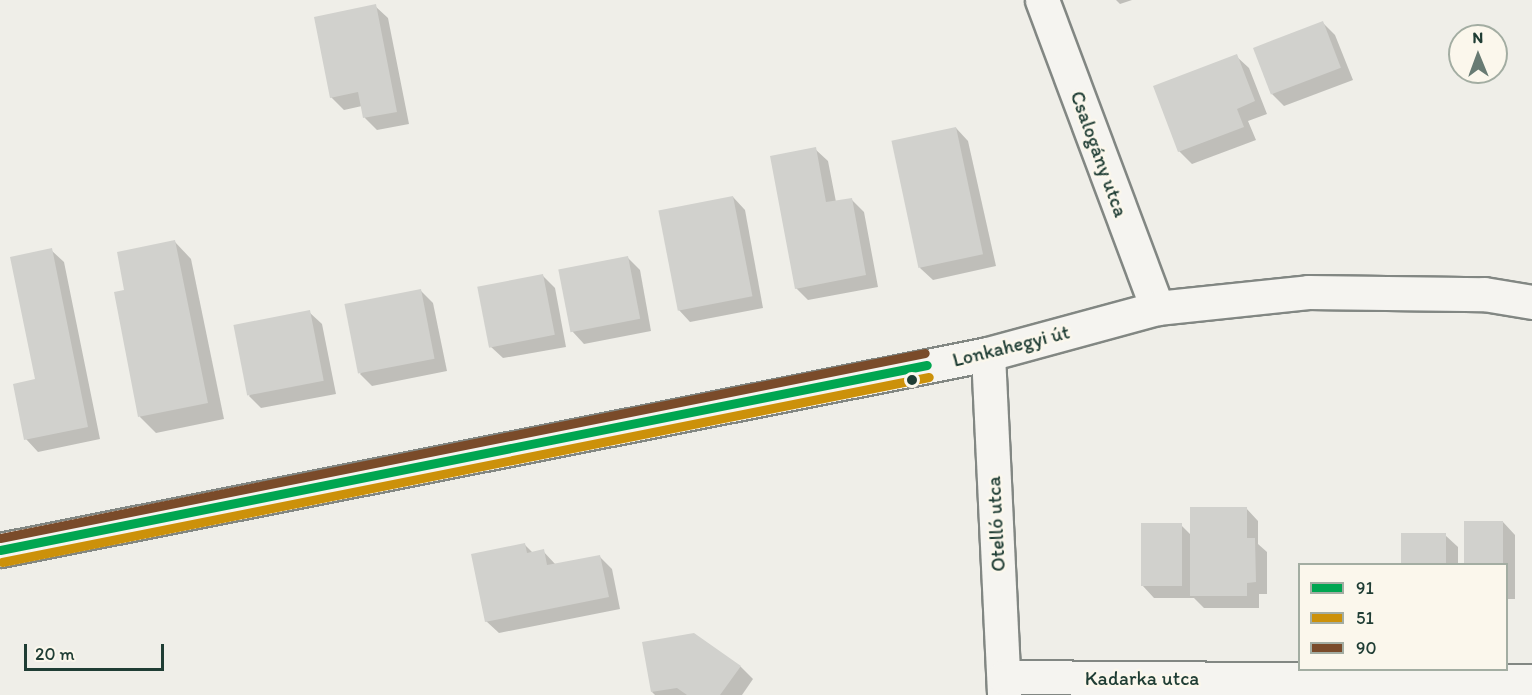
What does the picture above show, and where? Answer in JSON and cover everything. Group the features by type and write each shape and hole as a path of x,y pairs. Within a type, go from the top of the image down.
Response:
{"street":[{"name":"Csalogány utca","path":"1042,0 1157,308"},
{"name":"Lonkahegyi út","path":"0,550 988,354 1157,308 1308,292 1484,294 1532,302"},
{"name":"Otelló utca","path":"988,354 1004,686"},
{"name":"Kadarka utca","path":"1004,686 1477,687 1532,681"}],"building":[{"path":"376,4 397,112 363,118 358,92 330,98 314,17"},
{"path":"1323,21 1341,68 1271,95 1253,48"},
{"path":"1237,54 1255,101 1237,109 1244,127 1178,152 1153,86"},
{"path":"956,127 983,254 918,268 891,141"},
{"path":"816,147 826,202 852,198 866,275 795,289 770,156"},
{"path":"733,196 752,296 678,311 658,211"},
{"path":"175,240 208,403 138,417 114,292 124,290 117,252"},
{"path":"52,248 88,427 24,440 13,384 35,379 10,257"},
{"path":"628,256 640,319 571,332 558,270"},
{"path":"543,274 555,335 489,348 477,287"},
{"path":"421,289 435,359 358,374 344,304"},
{"path":"310,310 324,381 247,396 233,325"},
{"path":"1190,507 1247,507 1247,538 1255,538 1256,582 1247,583 1247,596 1190,596"},
{"path":"1464,521 1503,521 1503,563 1464,563"},
{"path":"1141,523 1182,523 1182,586 1141,586"},
{"path":"1401,533 1446,533 1446,563 1401,563"},
{"path":"525,543 527,553 544,549 547,565 600,555 609,597 485,622 471,554"},
{"path":"694,633 741,666 720,695 687,695 677,688 651,692 642,642"}],"transit line":[{"name":"90","path":"0,538 925,353"},
{"name":"91","path":"0,550 927,365"},
{"name":"51","path":"2,562 929,377"}]}
